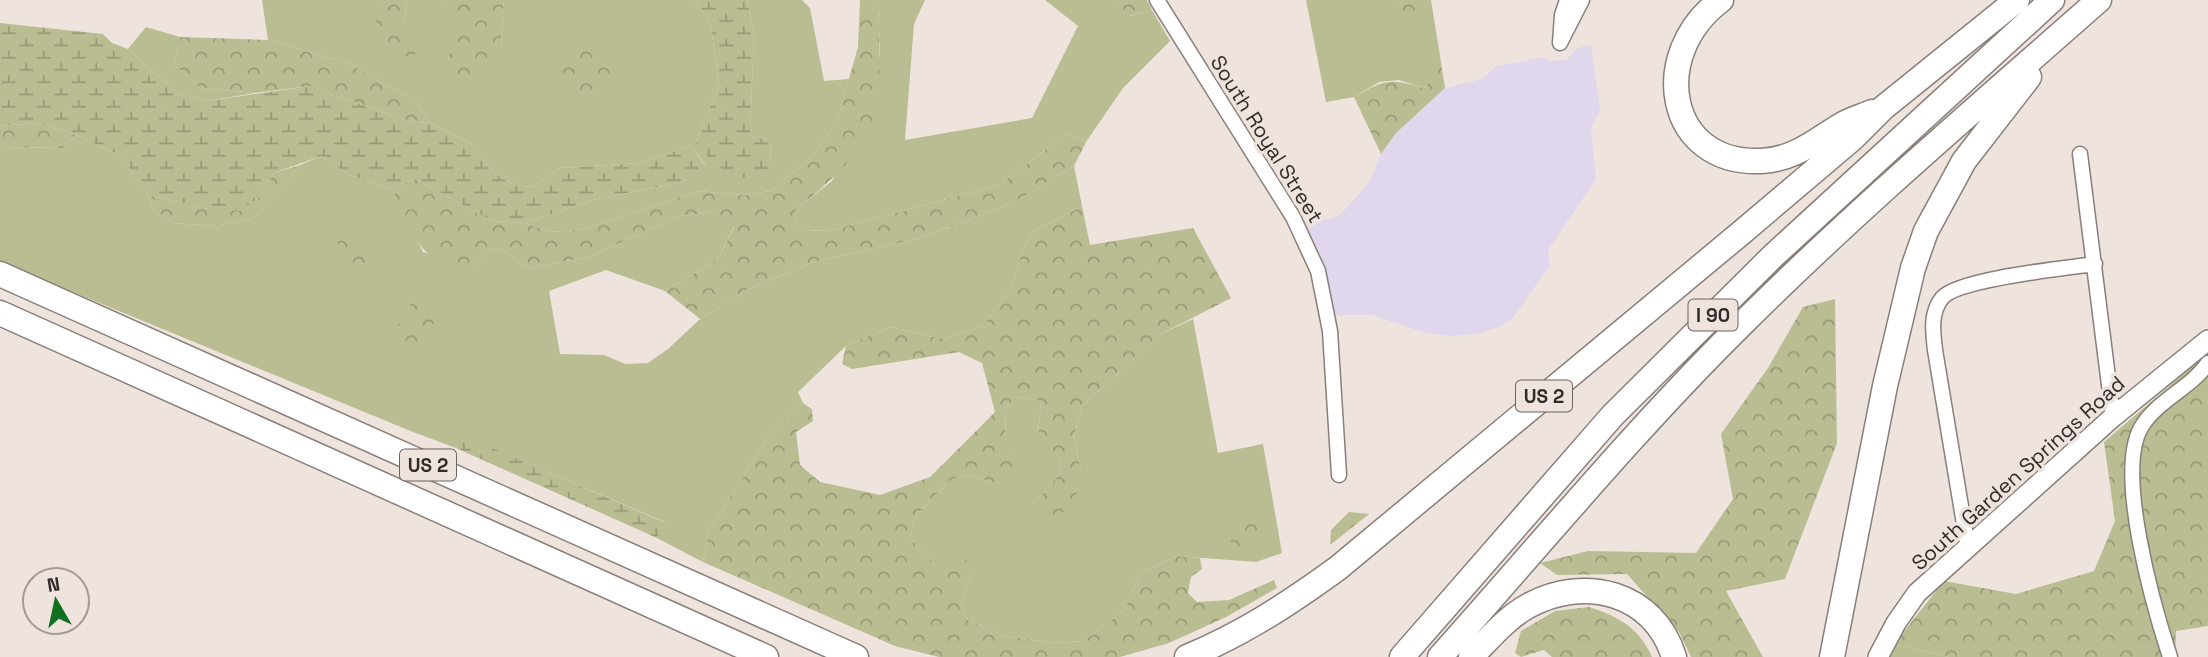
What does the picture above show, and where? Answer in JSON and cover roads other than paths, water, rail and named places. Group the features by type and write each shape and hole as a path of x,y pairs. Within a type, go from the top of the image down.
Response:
{"highway":[{"path":"1721,0 1694,26 1685,40 1675,73 1675,90 1685,119 1692,130 1716,151 1747,161 1778,159 1818,142 1843,124 1883,108"},
{"name":"US 2","path":"1187,657 1223,642 1275,613 1338,568 1741,233 1853,138 1883,108 2017,0"},
{"name":"I 90","path":"1402,657 1613,415 1773,256 2052,0"},
{"name":"I 90","path":"1440,657 1615,461 1745,321 1878,196 2099,0"},
{"path":"1832,657 1896,335 1913,268 1926,231 1964,161 2068,27"},
{"name":"US 2","path":"0,274 856,657"},
{"name":"US 2","path":"0,313 766,657"},
{"path":"1471,657 1525,607 1557,594 1595,590 1629,603 1658,623 1674,657"},
{"path":"705,629 741,657"}],"street":[{"name":"South Royal Street","path":"1157,0 1293,217 1318,271 1331,331 1339,475"},
{"path":"1567,0 1562,15 1560,43 1582,0"},
{"path":"2080,154 2113,417"},
{"path":"1968,548 1935,350 1934,316 1937,306 1949,292 1972,283 2095,264"},
{"name":"South Garden Springs Road","path":"1878,657 1917,593 2113,417 2208,340"},
{"path":"2170,657 2148,583 2133,482 2133,451 2138,433 2150,415 2208,363"}]}
